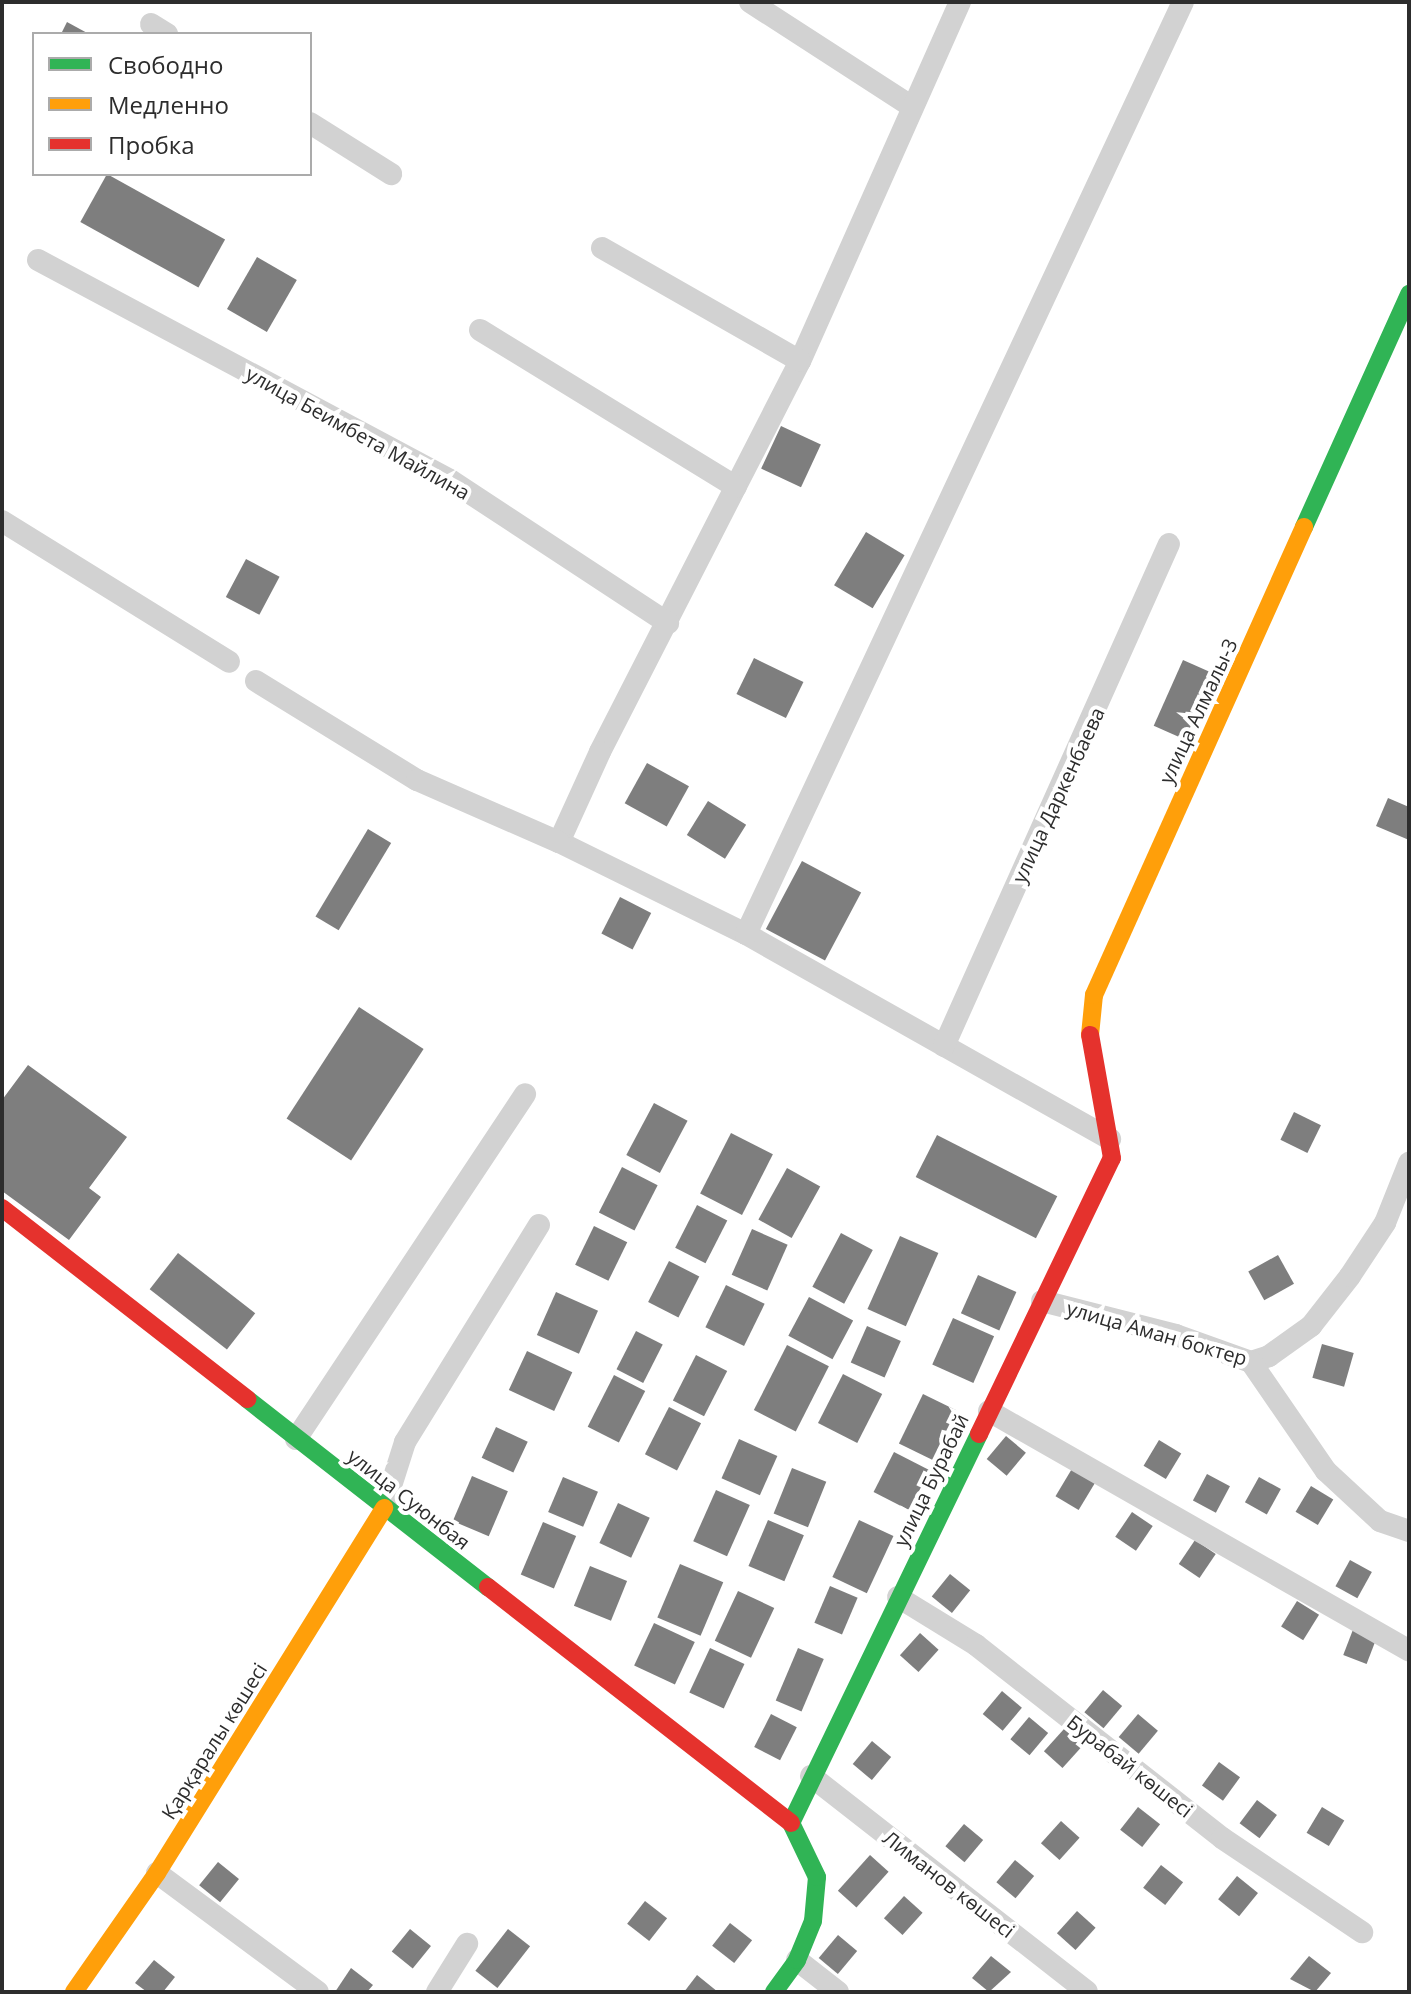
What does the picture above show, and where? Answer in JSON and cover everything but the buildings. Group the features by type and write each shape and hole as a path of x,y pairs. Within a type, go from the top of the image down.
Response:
{"street":[{"path":"750,2 911,106"},
{"path":"559,842 800,361 911,106 960,2"},
{"path":"746,934 1183,2"},
{"path":"312,124 391,174"},
{"path":"602,248 800,361"},
{"name":"улица Беимбета Майлина","path":"38,260 450,480 668,623"},
{"name":"улица Алмалы-3","path":"1111,1148 1089,1043 1094,995 1409,294"},
{"path":"480,330 736,487"},
{"path":"2,521 229,662"},
{"name":"улица Даркенбаева","path":"944,1046 1169,544"},
{"path":"256,681 417,780 559,842 746,934 944,1046 1111,1148"},
{"path":"296,1439 525,1094"},
{"name":"улица Бурабай","path":"791,1823 1042,1301 1111,1148"},
{"name":"улица Аман боктер","path":"1042,1301 1176,1335 1251,1362 1286,1348 1321,1313 1385,1223 1409,1163"},
{"name":"улица Суюнбая","path":"2,1208 791,1823"},
{"path":"384,1508 405,1442 539,1225"},
{"path":"1251,1362 1326,1471 1380,1521 1409,1531"},
{"path":"989,1411 1409,1651"},
{"name":"Қарқаралы көшесі","path":"74,1992 157,1873 384,1508"},
{"name":"Бурабай көшесі","path":"898,1597 976,1645 1222,1838 1362,1932"},
{"name":"Лиманов көшесі","path":"811,1776 1087,1992"},
{"path":"774,1992 797,1960 813,1921 817,1877 791,1823"},
{"path":"157,1873 318,1992"},
{"path":"437,1992 467,1944"},
{"path":"797,1960 838,1992"}],"traffic: fast":[{"path":"1304,527 1409,294"},
{"path":"247,1399 488,1587"},
{"path":"791,1823 979,1434"},
{"path":"774,1992 797,1960 813,1921 817,1877 791,1823"}],"traffic: slow":[{"path":"1090,1035 1094,995 1304,527"},
{"path":"74,1992 157,1873 384,1508"}],"traffic: jam":[{"path":"979,1434 1112,1158 1090,1035"},
{"path":"2,1208 247,1399"},
{"path":"488,1587 791,1823"}]}
